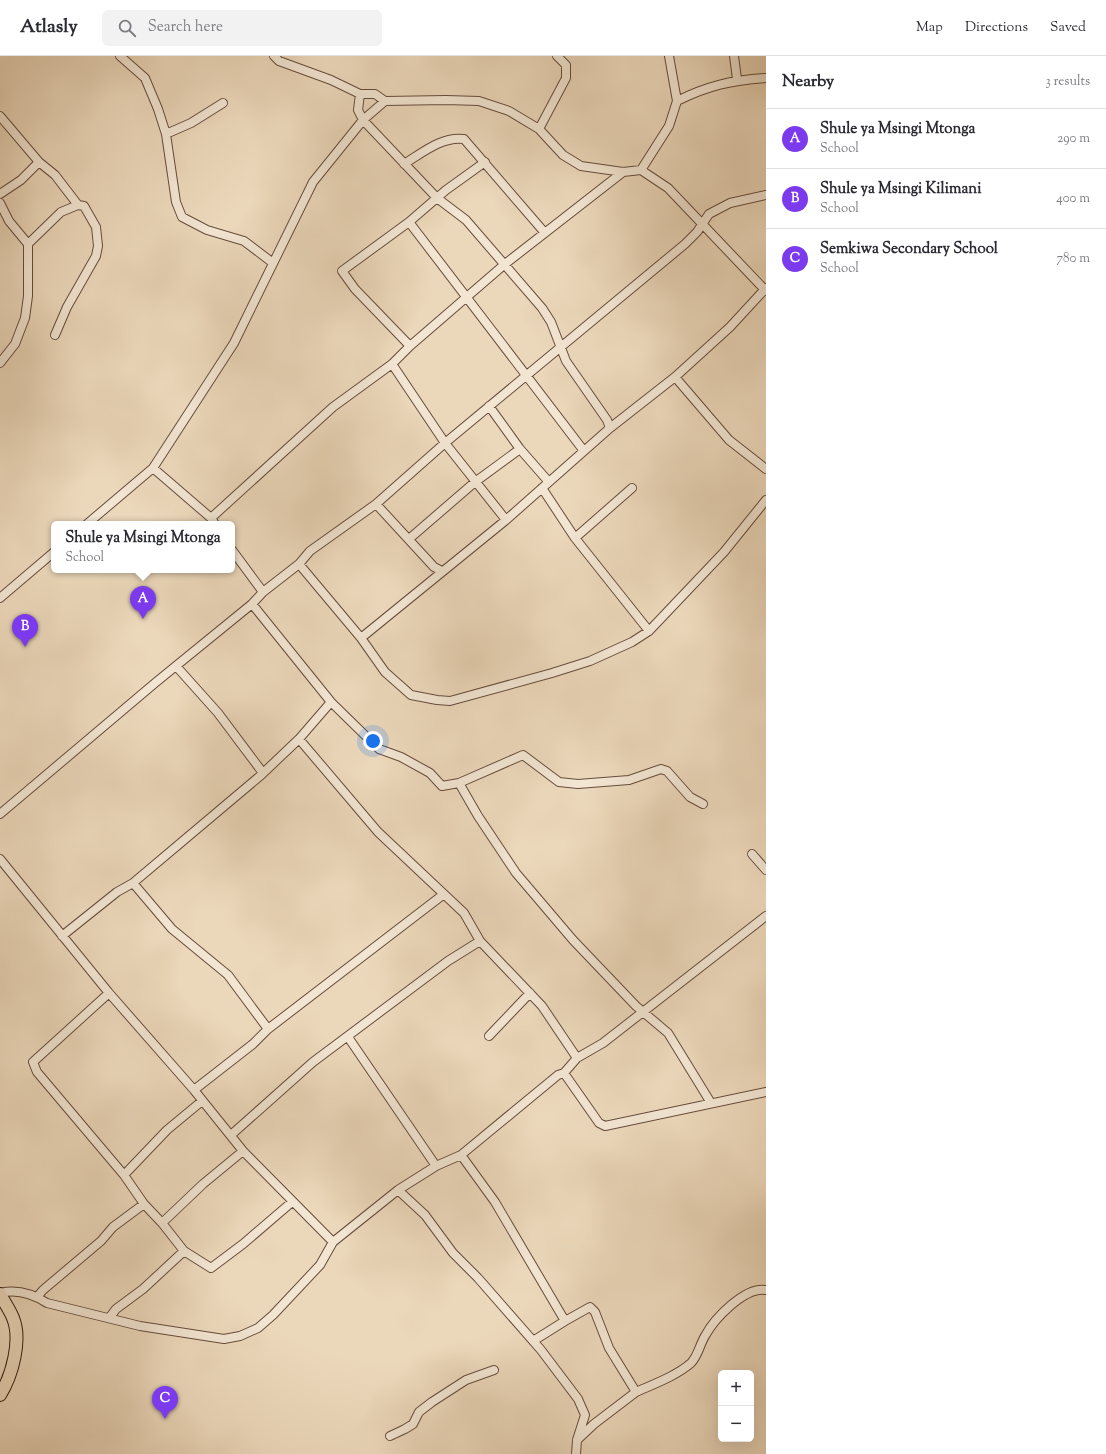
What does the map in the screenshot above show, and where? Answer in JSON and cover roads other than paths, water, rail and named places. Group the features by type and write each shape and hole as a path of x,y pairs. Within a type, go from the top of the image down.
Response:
{"highway":[{"path":"0,1293 14,1319 16,1341 14,1362 6,1385 0,1395"}],"street":[{"path":"120,56 146,78 166,134 176,202 182,216 207,230 244,241 274,263"},
{"path":"274,56 279,61 331,80 360,94 375,94 385,101 479,101 509,111 538,129 563,155 581,166 623,172 641,170 668,188 765,290 730,327 675,377 610,428 584,452 548,481 506,520 361,638"},
{"path":"538,129 566,78 566,65 557,56"},
{"path":"641,170 669,126 677,102 669,56"},
{"path":"734,56 737,79"},
{"path":"677,102 698,90 737,79 766,78"},
{"path":"360,94 358,110 363,120 437,198 466,220 506,264 542,308 551,322 566,361 607,420 610,428"},
{"path":"91,521 153,468 234,343 313,182 363,120 385,101"},
{"path":"166,134 191,123 223,103"},
{"path":"0,116 39,162 55,175 78,205"},
{"path":"404,164 439,142 457,138 464,139 545,233"},
{"path":"0,194 21,180 39,162"},
{"path":"410,346 359,294 342,271 409,222 446,190 485,162"},
{"path":"153,468 213,521 333,407 392,364 410,346 506,264 623,172"},
{"path":"0,814 252,604 264,592 299,564 310,551 376,504 445,443 685,244 697,232 701,223 709,214 730,203 766,195"},
{"path":"0,203 9,221 28,244 28,296 25,318 15,344 0,363"},
{"path":"28,244 61,212 78,205 84,206 96,227 98,246 96,256 67,307 55,335"},
{"path":"409,222 584,452"},
{"path":"392,364 445,443 506,520"},
{"path":"675,377 729,440 766,469"},
{"path":"489,406 520,449 548,481"},
{"path":"409,539 475,482 520,449"},
{"path":"542,488 575,538 649,630"},
{"path":"575,538 632,488"},
{"path":"299,564 361,638 385,672 411,694 437,700 450,701 481,694 590,661 614,652 649,630 724,552 766,500"},
{"path":"376,504 434,567 442,571"},
{"path":"235,554 264,592"},
{"path":"0,598 51,555"},
{"path":"252,604 331,702 379,749 401,757 430,773 442,786 459,783 523,756 559,782 578,784 629,780 661,770 667,771 690,796 703,804"},
{"path":"176,666 218,713 263,773"},
{"path":"62,936 118,892 133,883 263,773 299,739 331,702"},
{"path":"299,739 378,832 464,913 480,941 542,1006 577,1058"},
{"path":"459,783 478,816 516,873 573,940 636,1006 644,1011 668,1033 711,1103"},
{"path":"752,854 766,870"},
{"path":"0,859 109,994 194,1090 243,1151 333,1242"},
{"path":"133,883 172,928 228,975 268,1029"},
{"path":"194,1090 253,1044 268,1029 444,894"},
{"path":"0,1293 10,1290 37,1297 47,1303 110,1317 140,1326 216,1337 224,1338 240,1336 258,1328 274,1315 320,1265 333,1242 398,1190 436,1166 461,1155 558,1075 564,1073 577,1058 602,1043 766,916"},
{"path":"230,1135 313,1062 448,961 480,941"},
{"path":"489,1036 530,993"},
{"path":"109,994 33,1062 37,1072 124,1175 144,1204 162,1223 184,1251 211,1268 243,1244 292,1202"},
{"path":"348,1037 436,1166"},
{"path":"564,1073 599,1123 605,1126 766,1092"},
{"path":"124,1175 166,1130 202,1100"},
{"path":"162,1223 203,1184 243,1151"},
{"path":"461,1155 495,1202 565,1321"},
{"path":"398,1190 425,1215 453,1253 478,1278 564,1378 568,1387 578,1399 585,1415 577,1440 576,1454"},
{"path":"37,1297 43,1290 101,1241 112,1227 144,1204"},
{"path":"110,1317 116,1309 143,1289 184,1251"},
{"path":"577,1440 594,1424 636,1392 683,1369 692,1362 705,1335 735,1300 759,1289 766,1290"},
{"path":"533,1341 590,1307 595,1312 609,1348 636,1392"},
{"path":"390,1436 405,1430 413,1424 419,1412 466,1380 494,1370"}],"place":[{"name":"Shule ya Msingi Mtonga","path":"143,619"},
{"name":"Shule ya Msingi Kilimani","path":"25,647"},
{"name":"Semkiwa Secondary School","path":"165,1419"}]}
